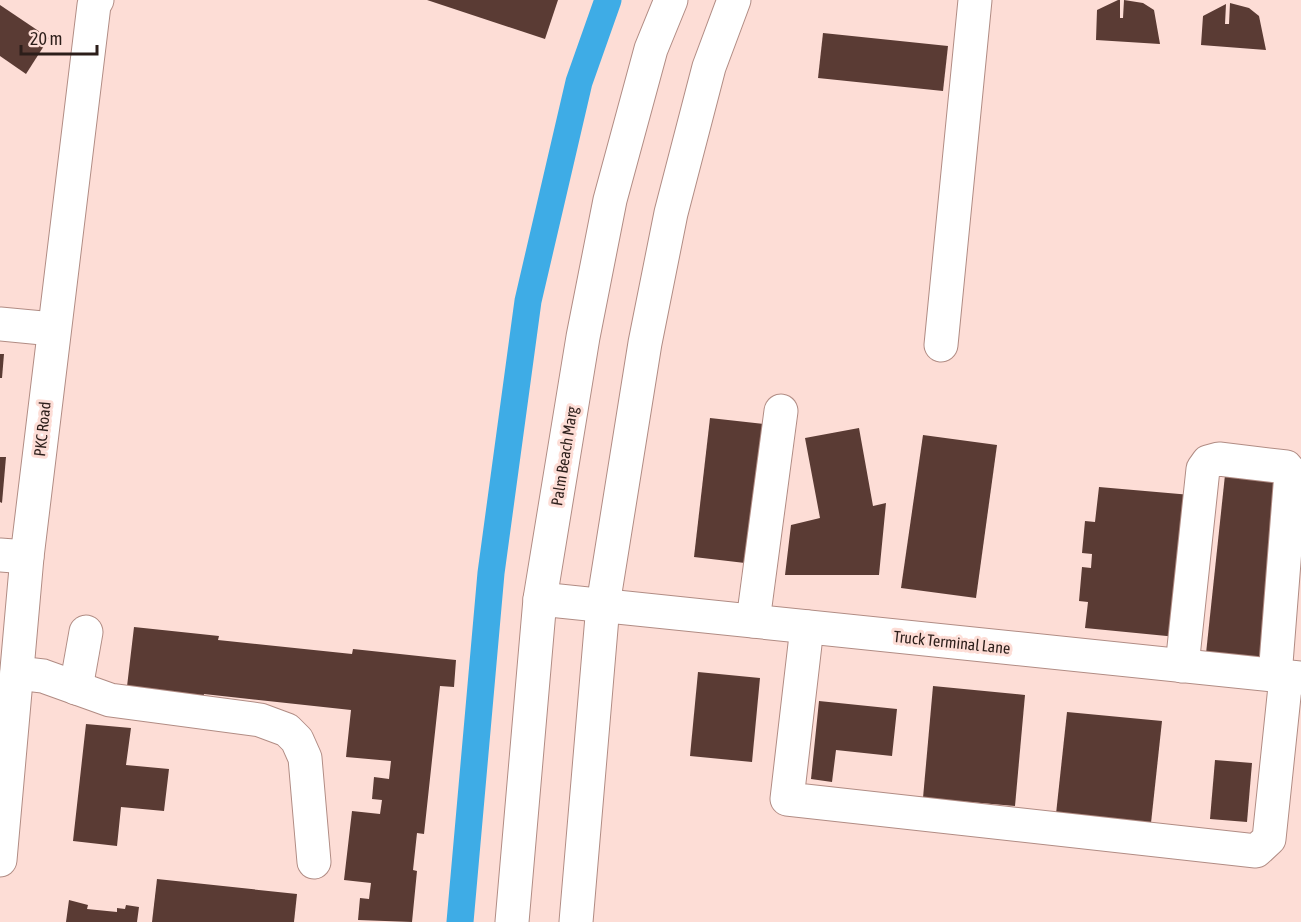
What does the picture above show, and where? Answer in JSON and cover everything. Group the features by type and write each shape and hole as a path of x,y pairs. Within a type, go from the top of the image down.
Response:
{"main road":[{"name":"Palm Beach Marg","path":"512,922 540,599 583,337 610,200 651,49 671,0"},
{"path":"576,922 603,606 645,343 671,213 709,68 734,0"},
{"path":"941,345 975,0"},
{"name":"PKC Road","path":"0,860 17,673 14,556 53,329 93,2"},
{"path":"0,324 53,329"},
{"path":"753,621 781,411"},
{"path":"807,627 787,799 1256,851 1269,839 1287,677 1291,473 1286,467 1219,459 1208,462 1203,469 1182,666"},
{"name":"Truck Terminal Lane","path":"540,599 1287,677"},
{"path":"76,688 86,632"},
{"path":"17,673 43,676 110,700 260,720 287,730 297,740 305,758 314,861"}],"building":[{"path":"427,0 558,0 545,39"},
{"path":"1120,0 1120,18 1123,18 1124,0 1143,3 1154,10 1160,44 1096,40 1097,10"},
{"path":"1230,3 1249,8 1259,16 1266,50 1201,45 1203,16 1226,4 1225,24 1229,24"},
{"path":"0,5 49,38 26,74 0,56"},
{"path":"823,33 948,46 943,91 818,78"},
{"path":"0,354 4,354 2,378 0,378"},
{"path":"710,418 765,424 745,563 694,557"},
{"path":"859,428 873,506 886,503 879,575 785,575 791,525 820,518 805,438"},
{"path":"923,435 997,445 976,598 901,588"},
{"path":"0,457 6,457 2,503 0,502"},
{"path":"1225,475 1280,481 1260,669 1205,663"},
{"path":"1099,487 1191,495 1177,637 1085,628 1088,602 1079,601 1082,567 1091,568 1092,554 1082,553 1085,521 1095,522"},
{"path":"134,627 219,636 218,640 352,654 353,649 456,660 454,687 440,686 424,834 417,833 413,870 417,871 412,922 358,920 360,898 369,899 371,883 344,880 352,811 380,814 382,800 372,799 374,777 389,779 391,761 346,757 351,710 204,694 202,703 126,695"},
{"path":"698,672 760,678 752,762 690,756"},
{"path":"933,686 1025,695 1015,806 923,798"},
{"path":"819,701 897,709 892,756 836,750 832,782 811,779"},
{"path":"1067,712 1162,721 1151,823 1056,814"},
{"path":"86,724 131,728 126,765 169,769 164,811 121,807 117,846 73,841"},
{"path":"1215,760 1252,763 1247,822 1210,819"},
{"path":"157,879 297,894 294,922 152,922"},
{"path":"69,900 88,905 87,909 117,912 117,908 125,909 126,905 139,907 137,922 66,922"}],"waterway":[{"path":"460,922 491,573 528,301 579,82 608,0"}]}
